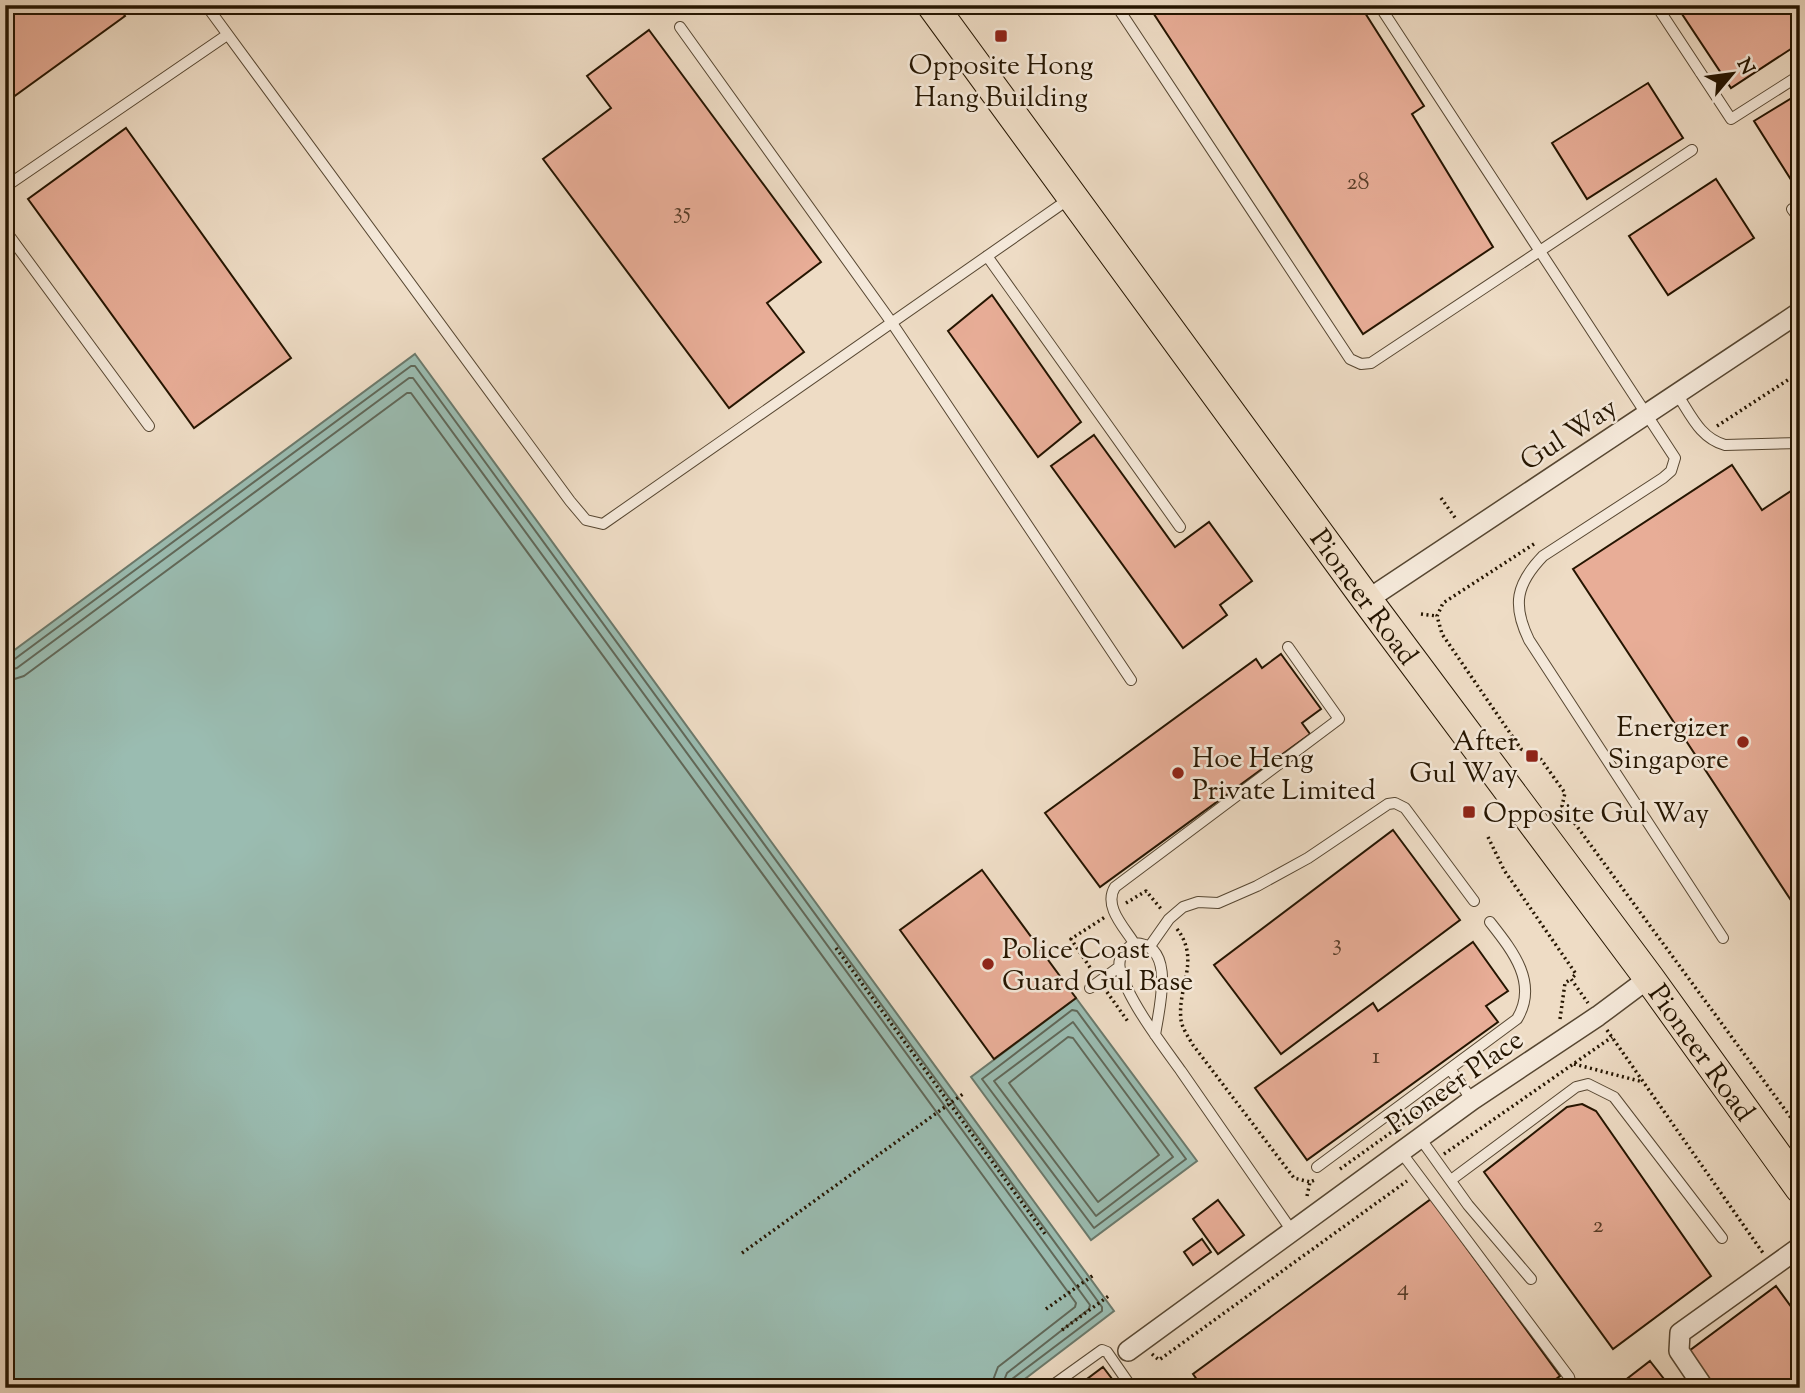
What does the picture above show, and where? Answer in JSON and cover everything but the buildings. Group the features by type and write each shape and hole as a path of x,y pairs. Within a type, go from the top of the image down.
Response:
{"main road":[{"name":"Pioneer Road","path":"932,5 1367,600 1649,978 1800,1188"}],"street":[{"name":"Gul Way","path":"1367,600 1800,312"},
{"name":"Pioneer Place","path":"1127,1351 1472,1100 1598,1016 1649,978"},
{"path":"1704,1388 1682,1357 1677,1345 1684,1328 1800,1247"}],"lane":[{"path":"206,5 586,520 603,524 1072,197"},
{"path":"1116,5 1350,359 1360,364 1371,363 1692,150"},
{"path":"1379,5 1675,458 1671,471 1543,556 1532,568 1519,594 1517,610 1529,640 1723,938"},
{"path":"1656,5 1731,120 1800,75"},
{"path":"680,27 892,323 1131,680"},
{"path":"5,187 227,35"},
{"path":"1791,209 1800,220"},
{"path":"5,230 149,426"},
{"path":"987,256 1180,527"},
{"path":"1677,394 1704,435 1725,445 1800,443"},
{"path":"1134,943 1110,900 1115,887 1336,723 1339,715 1288,647"},
{"path":"1150,946 1169,919 1183,907 1198,902 1218,903 1257,886 1308,858 1388,804 1395,803 1405,808 1474,901"},
{"path":"1317,1167 1517,1019 1524,1009 1525,976 1509,946 1490,922"},
{"path":"1090,988 1119,967 1124,950 1134,943 1150,946 1158,955 1163,972 1155,1035"},
{"path":"1119,967 1155,1035 1292,1231"},
{"path":"1450,1069 1472,1100"},
{"path":"1451,1180 1576,1087 1588,1084 1614,1097 1722,1238"},
{"path":"1420,1138 1531,1279"},
{"path":"1401,1152 1569,1377 1572,1388"},
{"path":"1049,1388 1101,1350 1127,1351 1132,1388"}],"path":[{"path":"1704,435 1800,372"},
{"path":"1535,544 1443,603 1437,616 1448,646 1521,750 1540,758 1546,766 1565,793 1562,806 1800,1130"},
{"path":"1421,614 1437,616"},
{"path":"1488,837 1504,870 1576,974 1565,984 1558,1029"},
{"path":"1131,1026 1071,939 1146,891 1188,948 1189,966 1181,1021 1193,1045 1294,1178 1310,1181"},
{"path":"836,948 1045,1234"},
{"path":"1571,979 1772,1266"},
{"path":"1437,1159 1612,1037"},
{"path":"1574,1064 1645,1083"},
{"path":"742,1253 963,1094"},
{"path":"1127,1351 1159,1360 1417,1173"},
{"path":"1046,1309 1095,1274"},
{"path":"1062,1330 1110,1295"}],"water":[{"path":"415,354 1114,1311 1013,1388 5,1388 5,657"},
{"path":"1076,998 1197,1161 1091,1240 971,1077"}],"place":[{"name":"Opposite Hong Hang Building","path":"1001,36"},
{"name":"Energizer Singapore","path":"1743,742"},
{"name":"After Gul Way","path":"1532,756"},
{"name":"Hoe Heng Private Limited","path":"1178,773"},
{"name":"Opposite Gul Way","path":"1469,812"},
{"name":"Police Coast Guard Gul Base","path":"988,964"}]}
